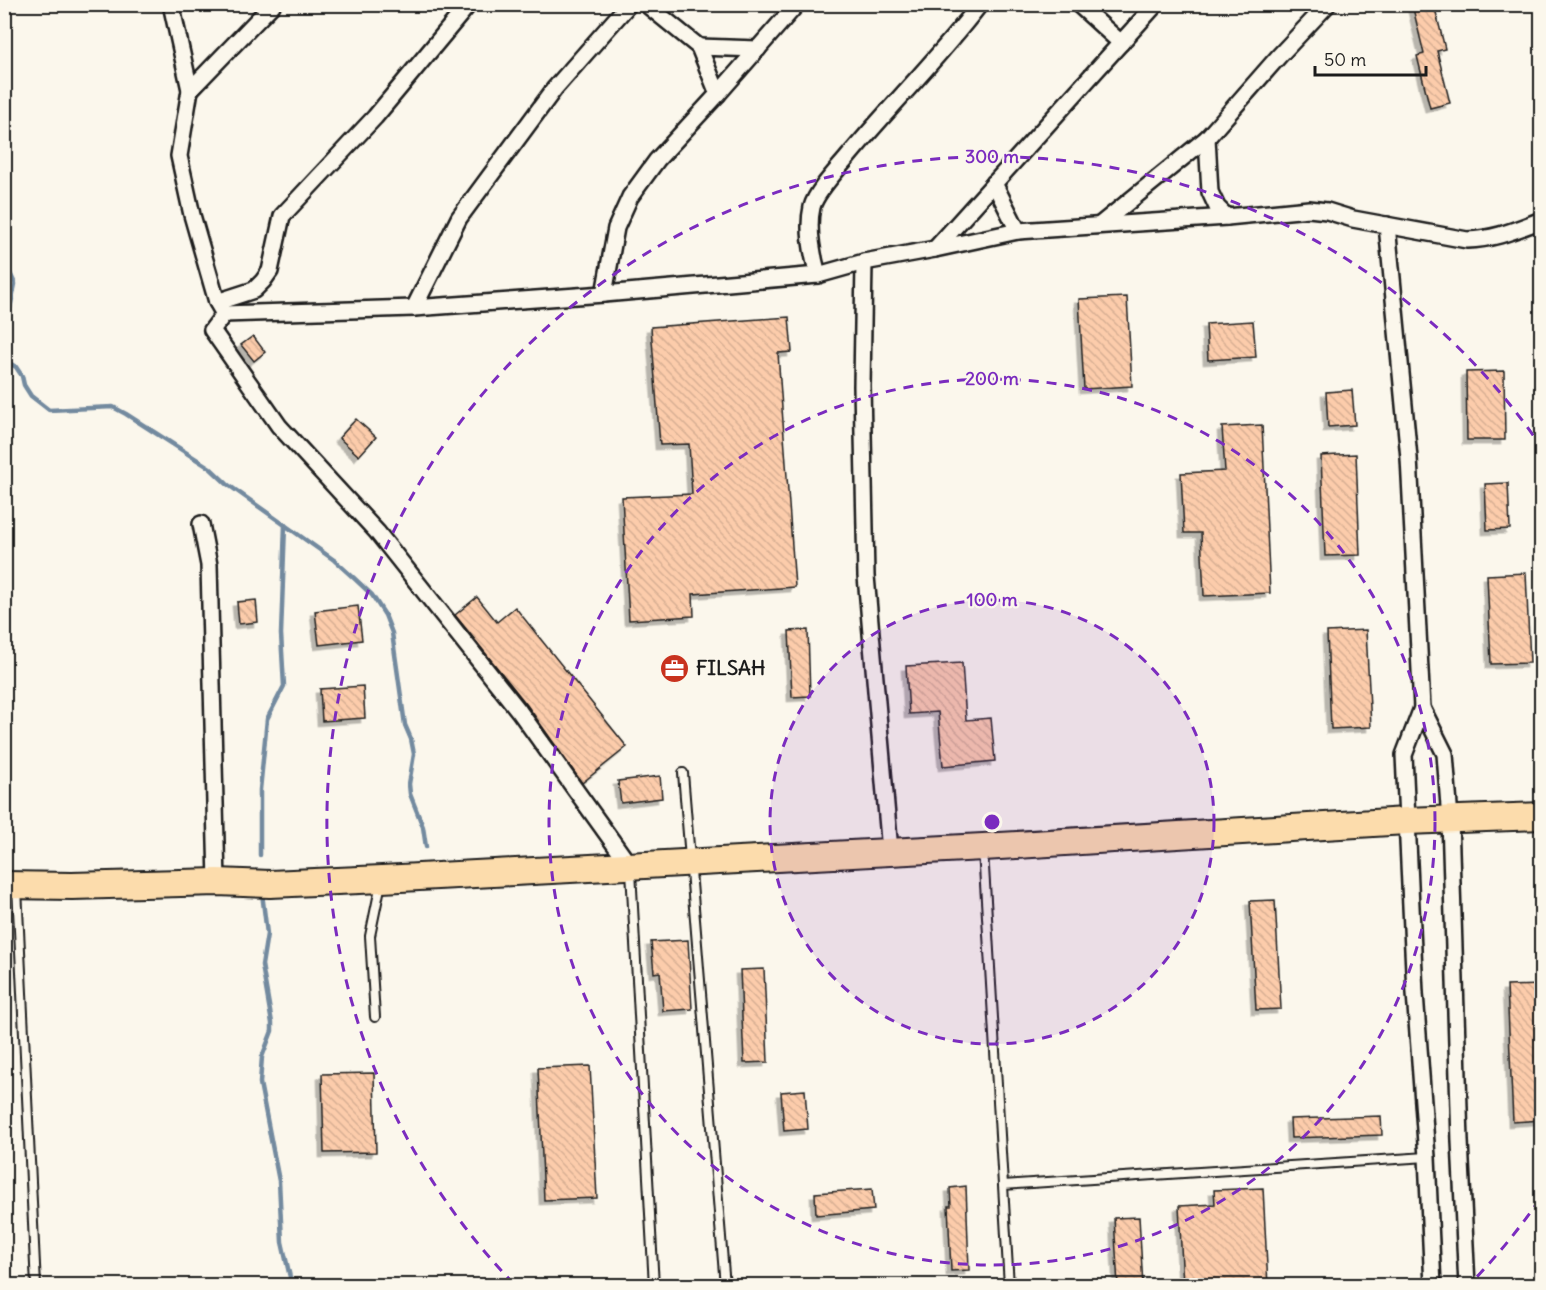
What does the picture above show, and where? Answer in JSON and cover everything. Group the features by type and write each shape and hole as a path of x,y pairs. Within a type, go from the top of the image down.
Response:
{"highway":[{"path":"11,886 217,882 270,884 382,879 690,864 1406,821 1542,816"}],"street":[{"path":"171,4 190,90 179,156 192,215 220,308 212,330 279,426 385,542 519,711 630,866"},
{"path":"190,90 273,4"},
{"path":"220,308 254,290 263,281 270,271 282,216 375,117 469,4"},
{"path":"414,308 459,218 555,88 629,4"},
{"path":"646,4 699,46 718,94"},
{"path":"604,294 616,228 630,197 657,160 797,4"},
{"path":"818,275 810,236 813,204 862,140 912,86 980,4"},
{"path":"1078,4 1121,43"},
{"path":"935,249 1156,4"},
{"path":"1101,224 1207,138 1328,4"},
{"path":"699,46 758,49"},
{"path":"1207,138 1210,192 1217,207 1227,218"},
{"path":"994,183 1018,231"},
{"path":"220,308 414,308 818,275 864,262 1018,231 1101,224 1227,218 1317,209 1353,219 1467,240 1485,239 1504,234 1542,220"},
{"path":"1386,225 1409,458 1422,708 1404,755 1415,993 1427,1157 1433,1286"},
{"path":"864,262 862,386 866,576 890,851"},
{"path":"201,524 209,565 217,882"},
{"path":"1422,708 1445,753 1450,819 1467,1286"}],"lane":[{"path":"683,773 725,1286"},
{"path":"982,847 1009,1286"},
{"path":"630,866 654,1286"},
{"path":"375,1017 370,936 382,879"},
{"path":"11,886 36,1286"},
{"path":"1002,1185 1427,1157"}],"building":[{"path":"1412,4 1434,4 1445,49 1437,51 1450,103 1430,108 1417,56 1424,54"},
{"path":"1127,297 1132,386 1084,389 1079,299"},
{"path":"789,317 792,352 778,353 795,587 693,594 694,616 629,620 622,497 692,494 689,444 660,445 651,327"},
{"path":"1253,321 1256,357 1208,360 1206,324"},
{"path":"253,336 265,352 254,361 241,345"},
{"path":"1504,371 1505,440 1467,440 1466,372"},
{"path":"1352,390 1355,425 1328,427 1326,392"},
{"path":"356,419 376,437 359,456 339,438"},
{"path":"1262,425 1270,593 1204,596 1201,533 1184,533 1181,473 1225,471 1222,427"},
{"path":"1356,454 1360,555 1325,556 1321,456"},
{"path":"1508,483 1510,529 1487,530 1485,484"},
{"path":"1526,573 1530,663 1491,664 1487,575"},
{"path":"477,597 497,622 515,607 627,747 582,783 527,705 455,615"},
{"path":"256,600 258,622 239,624 237,602"},
{"path":"358,606 362,640 319,645 315,611"},
{"path":"808,630 810,696 792,697 789,631"},
{"path":"1366,630 1371,727 1331,729 1327,632"},
{"path":"962,663 966,720 991,718 995,761 943,766 938,712 909,714 906,666"},
{"path":"363,686 365,718 322,721 320,689"},
{"path":"660,776 662,798 621,803 618,781"},
{"path":"1275,900 1281,1009 1256,1010 1250,901"},
{"path":"688,940 692,1009 663,1011 660,972 654,973 651,942"},
{"path":"764,969 768,1062 744,1063 740,970"},
{"path":"1542,985 1542,1120 1513,1122 1507,986"},
{"path":"590,1066 597,1198 544,1200 538,1068"},
{"path":"374,1073 376,1152 324,1153 322,1074"},
{"path":"805,1090 808,1129 784,1131 781,1092"},
{"path":"1381,1116 1382,1135 1291,1138 1290,1119"},
{"path":"966,1186 969,1270 951,1271 948,1206 951,1206 950,1188"},
{"path":"1263,1188 1268,1286 1183,1286 1179,1206 1215,1204 1214,1190"},
{"path":"872,1189 874,1210 816,1215 815,1193"},
{"path":"1139,1217 1143,1286 1118,1286 1114,1218"}],"waterway":[{"path":"4,260 15,284 9,313 4,318"},
{"path":"4,360 16,367 31,396 49,410 113,407 126,414 210,468 227,484 334,560 372,595 385,615 392,633 405,725 414,754 409,784 410,794 423,827 426,847"},
{"path":"260,855 260,790 267,719 284,686 281,634 285,525"},
{"path":"262,893 267,934 262,965 272,1031 262,1057 260,1083 279,1181 282,1242 292,1286"}],"place":[{"name":"FILSAH","path":"675,668"}]}
